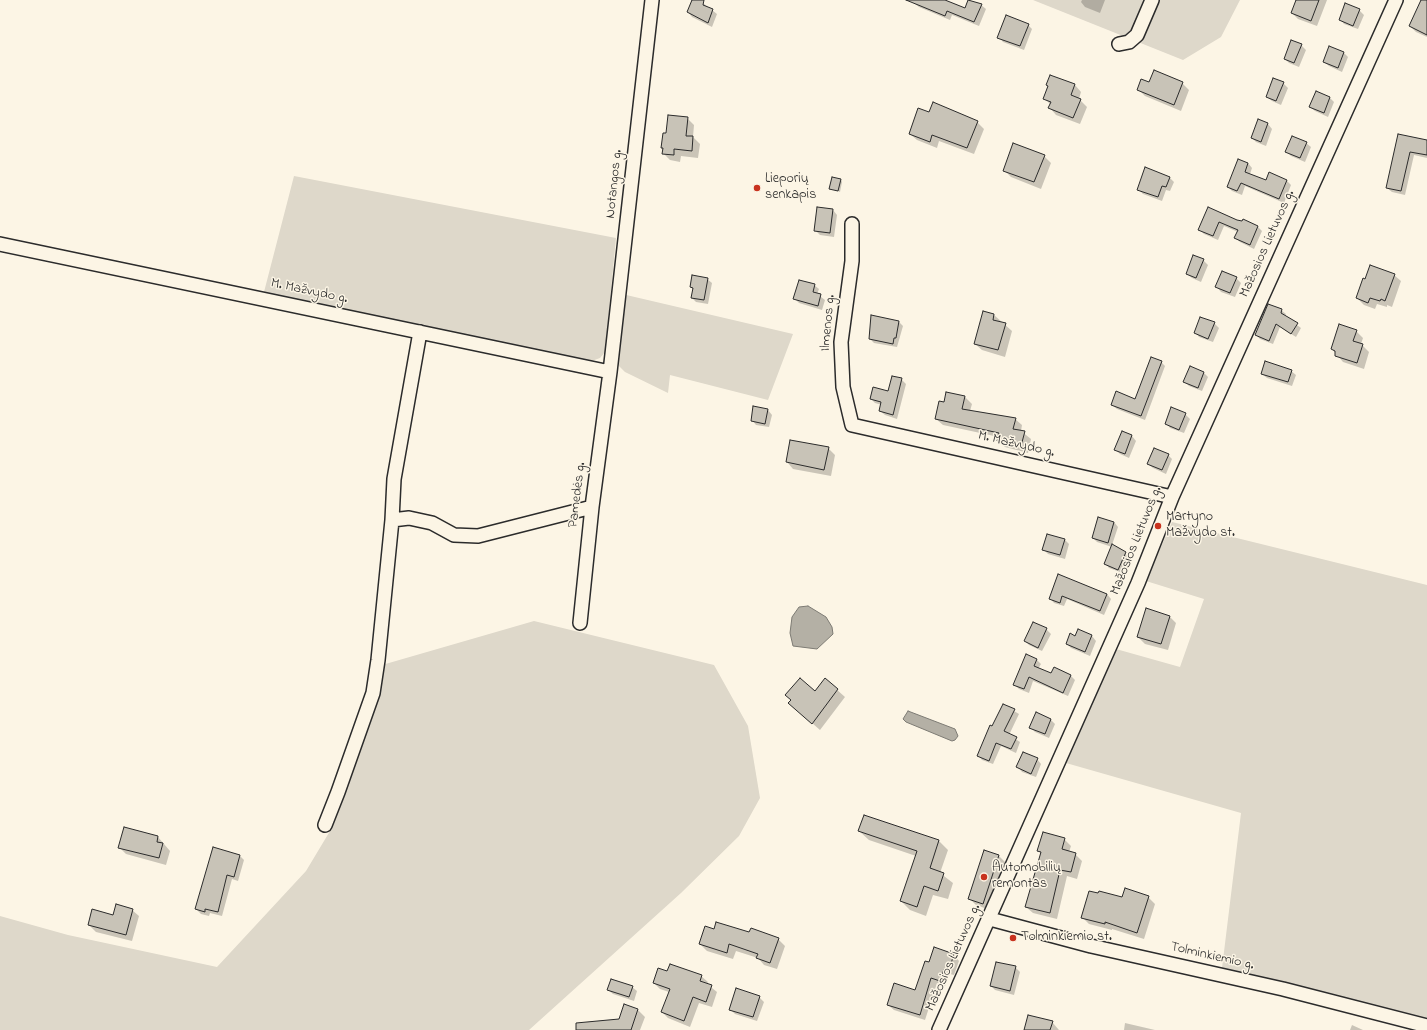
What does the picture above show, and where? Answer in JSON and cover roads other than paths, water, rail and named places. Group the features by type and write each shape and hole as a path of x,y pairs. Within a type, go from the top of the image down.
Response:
{"street":[{"name":"Notangos g.","path":"610,372 652,0"},
{"path":"1119,44 1129,42 1137,35 1152,0"},
{"name":"Mažosios Lietuvos g.","path":"939,1030 990,919 1138,583 1172,497 1396,0"},
{"name":"Ilmenos g.","path":"852,224 852,261 841,342 843,386 852,424"},
{"name":"M. Mažvydo g.","path":"0,244 610,372"},
{"path":"325,825 373,693 378,660 392,520 394,479 420,332"},
{"name":"Pamedės g.","path":"580,623 592,508 610,372"},
{"name":"M. Mažvydo g.","path":"852,424 1172,497"},
{"path":"392,520 409,518 432,523 454,535 478,536 592,508"},
{"name":"Tolminkiemio g.","path":"990,919 1091,946 1283,989 1427,1026"}],"place":[{"name":"Lieporių senkapis","path":"757,188"},
{"name":"Martyno Mažvydo st.","path":"1158,526"},
{"name":"Automobilių remontas","path":"984,877"},
{"name":"Tolminkiemio st.","path":"1013,938"}]}
